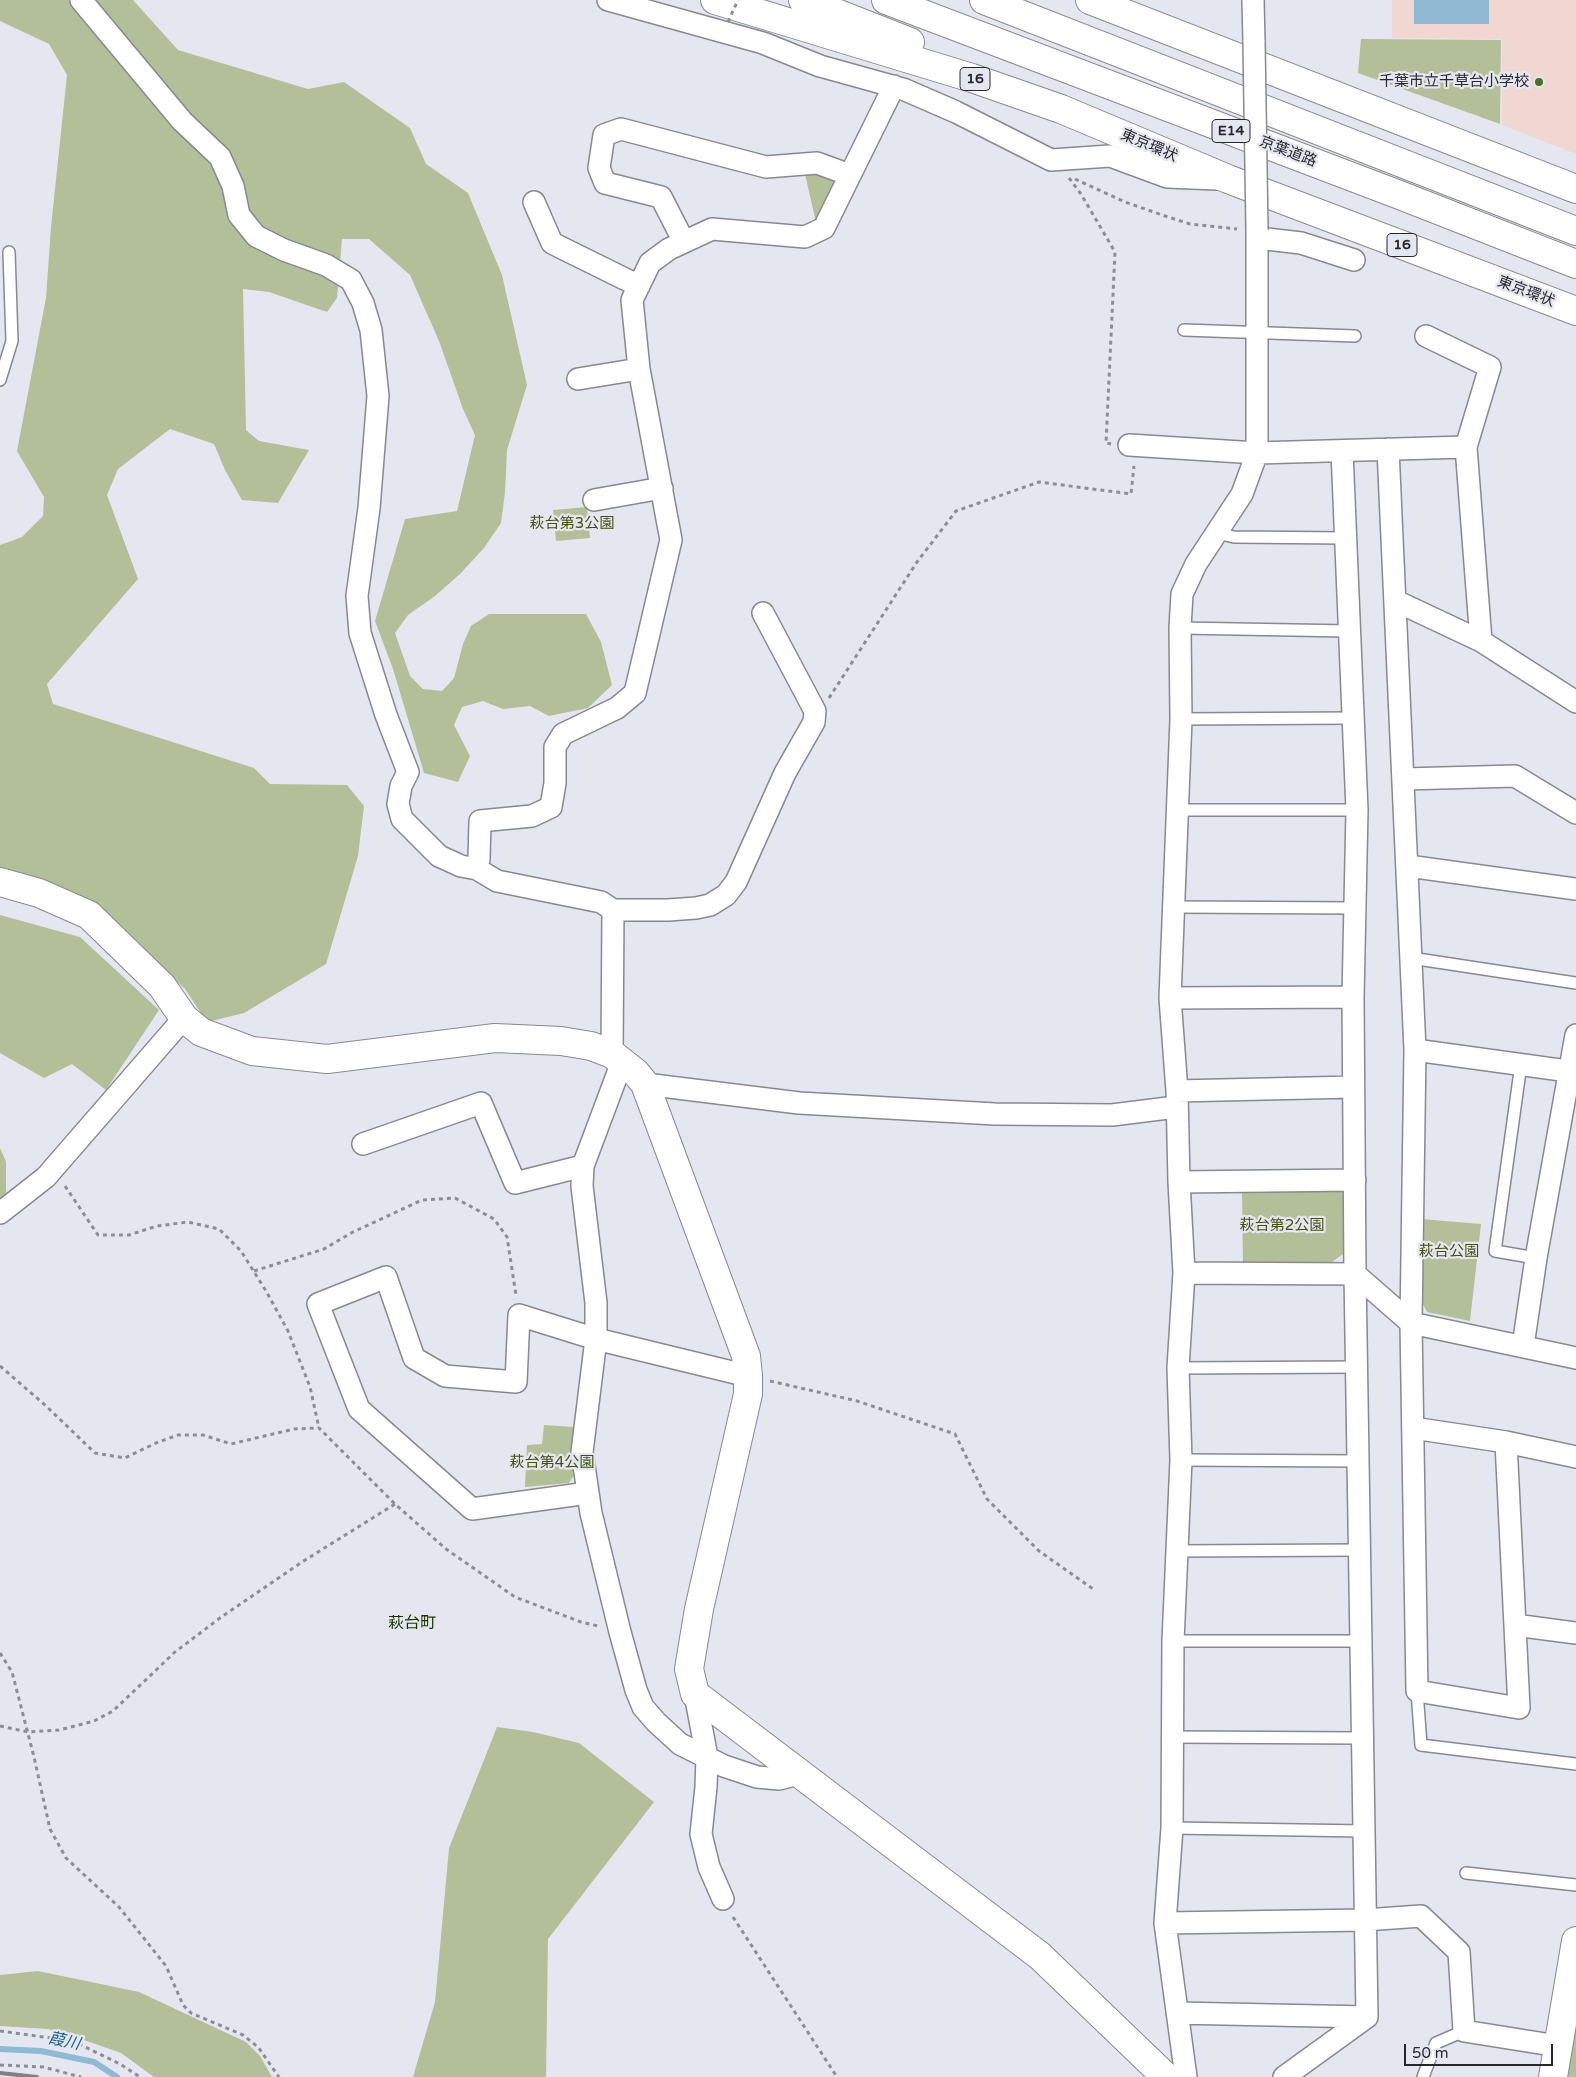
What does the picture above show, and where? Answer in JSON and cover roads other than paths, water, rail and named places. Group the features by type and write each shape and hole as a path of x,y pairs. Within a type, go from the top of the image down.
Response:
{"main road":[{"path":"803,0 1117,122 1141,143"},
{"name":"京葉道路","path":"886,0 1576,264"},
{"name":"京葉道路","path":"984,0 1576,231"},
{"path":"1090,0 1576,189"},
{"name":"東京環状","path":"722,11 972,78 1061,109 1228,179 1576,311"},
{"path":"0,882 40,892 89,915 162,986 184,1018 201,1032 252,1051 327,1059 495,1038 561,1041 591,1046 617,1058 636,1073 645,1084 746,1356 748,1376 748,1394 699,1609 689,1669 695,1694 1040,1956 1166,2077"},
{"path":"1553,2077 1576,1941"}],"street":[{"path":"81,0 182,121 220,157 233,186 239,215 256,236 284,250 326,265 351,280 363,304 371,330 378,396 369,508 357,596 360,633 386,716 408,772 401,786 398,804 402,819 439,856 461,866 477,869 497,881 601,902 613,910 696,908 710,905 726,895 736,882 785,773 814,722 815,711 764,613"},
{"path":"608,0 763,43 820,66 894,86 956,112 1051,160 1110,156 1167,176 1228,179"},
{"path":"1186,2077 1164,1923 1172,1828 1173,1641 1180,1460 1178,1368 1184,1274 1178,1182 1177,1099 1170,998 1178,810 1180,628 1182,594 1196,564 1242,494 1257,453 1258,234 1253,0"},
{"path":"477,869 480,821 532,816 550,807 555,783 555,747 564,734 617,708 635,693 671,540 639,369 632,300 650,263 684,242 712,229 805,238 824,228 894,86"},
{"path":"684,242 661,197 605,182 599,168 604,135 621,130 766,168 817,163 850,175"},
{"path":"534,202 552,244 639,286"},
{"path":"1258,234 1301,243 1354,260"},
{"path":"1426,336 1490,367 1466,447 1481,641"},
{"path":"578,379 639,369"},
{"path":"1133,445 1257,453 1466,447"},
{"path":"1388,449 1415,1050 1411,1324 1417,1691 1519,1708 1506,1442"},
{"path":"1342,451 1357,810 1353,1087 1361,1738 1367,2017"},
{"path":"594,500 662,488"},
{"path":"1396,601 1481,641 1576,702"},
{"path":"1404,779 1515,776 1576,813"},
{"path":"1408,866 1576,889"},
{"path":"613,910 617,1058 583,1166 582,1186 596,1302 596,1339 582,1452 591,1513 620,1632 636,1690 643,1707 680,1744 724,1766 757,1777 779,1779 798,1774"},
{"path":"1170,998 1354,997"},
{"path":"0,1213 46,1177 184,1018"},
{"path":"1523,1346 1536,1258 1573,1072 1576,1035"},
{"path":"1415,1050 1573,1072"},
{"path":"645,1084 799,1103 995,1114 1112,1114 1177,1099 1353,1087"},
{"path":"363,1144 481,1103 515,1183 583,1166"},
{"path":"1178,1182 1355,1180"},
{"path":"1184,1274 1355,1274 1411,1324 1576,1358"},
{"path":"588,1493 472,1509 359,1409 318,1304 386,1277 414,1358 445,1376 516,1382 519,1315 596,1339 748,1376"},
{"path":"1413,1428 1506,1442 1576,1457"},
{"path":"1515,1624 1576,1634"},
{"path":"695,1694 706,1758 706,1787 701,1834 709,1867 723,1899"},
{"path":"1164,1923 1365,1920 1421,1916 1459,1952 1464,2031 1558,2046"},
{"path":"1177,2014 1367,2017"},
{"path":"1284,2077 1367,2017"}],"lane":[{"path":"0,380 12,341 8,252"},
{"path":"1184,330 1355,336"},
{"path":"1217,533 1234,537 1346,538"},
{"path":"1180,628 1349,631"},
{"path":"1180,719 1353,718"},
{"path":"1178,810 1357,810"},
{"path":"1174,907 1356,908"},
{"path":"1411,958 1576,983"},
{"path":"1521,1064 1495,1251 1536,1258"},
{"path":"1178,1368 1356,1368"},
{"path":"1180,1460 1358,1461"},
{"path":"1176,1551 1359,1550"},
{"path":"1173,1641 1360,1642"},
{"path":"1417,1691 1421,1745 1576,1764"},
{"path":"1171,1737 1361,1738"},
{"path":"1172,1828 1364,1830"},
{"path":"1466,1873 1576,1885"},
{"path":"1423,2077 1436,2043 1464,2031"}],"water":[{"path":"1414,0 1489,0 1489,24 1414,24"}],"waterway":[{"name":"葭川","path":"0,2049 41,2051 94,2062 117,2077"}],"railway":[{"path":"0,2073 37,2077"}],"place":[{"name":"千葉市立千草台小学校","path":"1539,82"}],"district":[{"name":"萩台町","path":"412,1624"}],"park label":[{"name":"萩台第3公園","path":"572,524"},
{"name":"萩台第2公園","path":"1282,1226"},
{"name":"萩台公園","path":"1449,1252"},
{"name":"萩台第4公園","path":"552,1463"}]}
